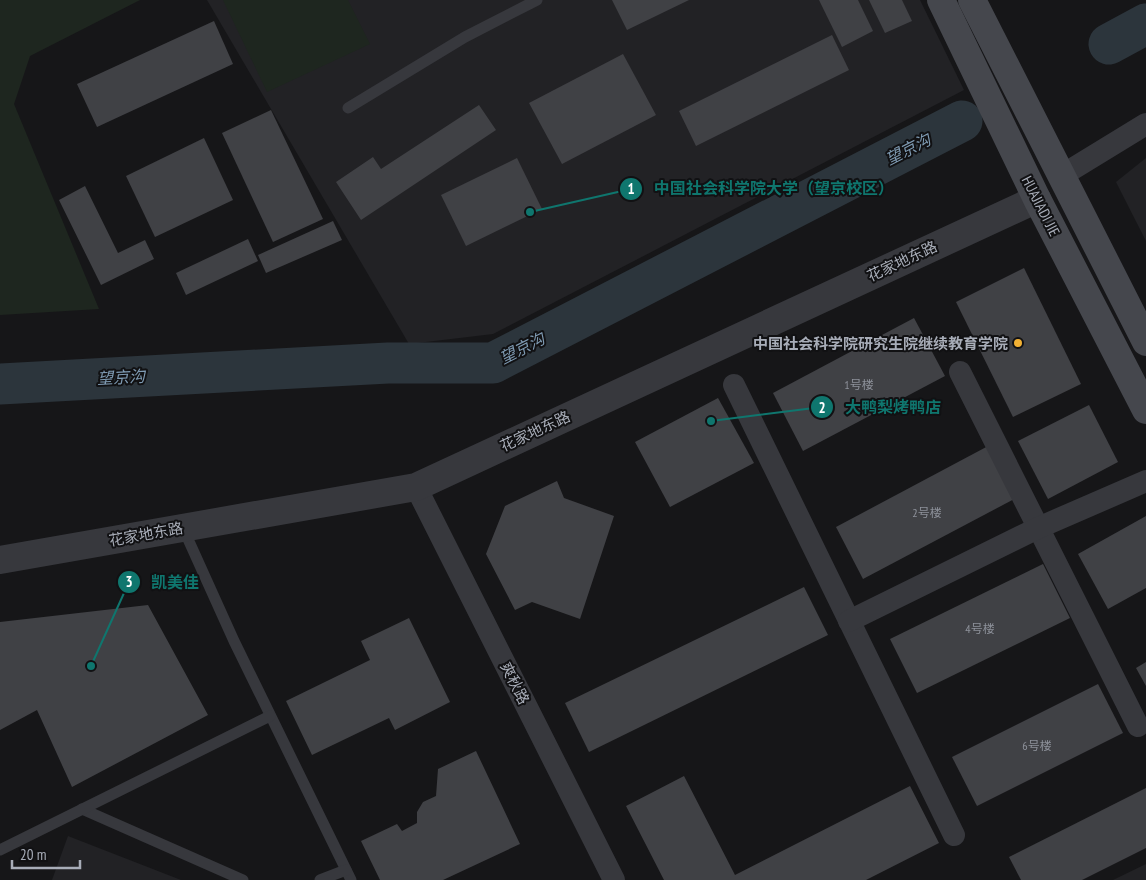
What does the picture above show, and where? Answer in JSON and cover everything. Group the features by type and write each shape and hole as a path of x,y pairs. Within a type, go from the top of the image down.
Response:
{"main road":[{"name":"HUAJIADI JIE","path":"941,0 1037,199 1146,410"},
{"path":"972,0 1146,342"}],"street":[{"path":"1061,176 1146,124"},
{"name":"花家地东路","path":"0,560 416,487 1037,199"},
{"path":"960,372 1138,726"},
{"path":"734,385 954,835"},
{"path":"849,621 1038,528 1146,481"},
{"name":"爽秋路","path":"416,487 614,880"}],"lane":[{"path":"348,108 465,37 537,0"},
{"path":"183,528 270,716 348,875 320,880"},
{"path":"0,850 270,716"},
{"path":"82,810 243,880"},
{"path":"213,880 217,868"}],"shaded area":[{"path":"0,0 140,0 30,56 14,104 99,309 0,315"},
{"path":"207,0 920,0 964,90 493,334 409,344"},
{"path":"223,0 348,0 370,44 267,92"},
{"path":"1146,158 1146,241 1116,182"},
{"path":"68,836 181,880 52,880"},
{"path":"1146,864 1146,880 1113,880"}],"building":[{"path":"612,0 689,0 627,30"},
{"path":"819,0 858,0 873,31 842,47"},
{"path":"869,0 902,0 912,21 885,33"},
{"path":"214,21 233,64 97,127 77,84"},
{"path":"832,35 849,70 696,146 679,111"},
{"path":"623,54 656,115 562,164 529,103"},
{"path":"479,105 496,130 361,220 336,182 373,157 381,169"},
{"path":"271,110 323,219 273,242 222,133"},
{"path":"204,138 233,200 155,237 126,176"},
{"path":"517,158 542,209 466,246 441,195"},
{"path":"85,186 118,253 145,240 154,259 101,285 59,200"},
{"path":"333,221 342,240 266,273 258,255"},
{"path":"248,239 258,261 186,295 176,273"},
{"name":"中国社会科学院研究生院继续教育学院","path":"1024,268 1081,384 1013,417 956,302"},
{"path":"914,318 945,376 803,451 773,393"},
{"path":"718,398 754,463 670,507 635,442"},
{"path":"1089,405 1118,462 1048,499 1018,441"},
{"path":"990,445 1018,497 863,579 836,527"},
{"path":"557,481 564,498 614,516 580,619 532,602 515,610 486,554 505,506"},
{"path":"1146,516 1146,588 1108,609 1078,554"},
{"path":"1043,564 1070,618 917,693 890,639"},
{"path":"804,587 828,635 589,752 565,703"},
{"path":"148,605 208,715 72,787 37,710 0,730 0,622"},
{"path":"409,618 450,702 395,730 389,718 312,755 286,701 370,660 361,641"},
{"path":"1146,662 1146,686 1136,668"},
{"path":"1098,684 1123,733 977,806 952,757"},
{"path":"476,751 520,844 443,880 380,880 361,841 397,824 402,831 417,823 417,812 423,802 436,796 438,769"},
{"path":"684,776 735,875 910,786 939,843 866,880 664,880 626,806"},
{"path":"1146,788 1146,848 1082,880 1021,880 1009,857"}],"waterway":[{"name":"望京沟","path":"1109,44 1146,24"},
{"name":"望京沟","path":"0,384 388,363 493,363 962,121"}],"place":[{"name":"中国社会科学院大学（望京校区）","path":"530,212"},
{"name":"中国社会科学院研究生院继续教育学院","path":"1018,343"},
{"name":"大鸭梨烤鸭店","path":"711,421"},
{"name":"凯美佳","path":"91,666"}]}
